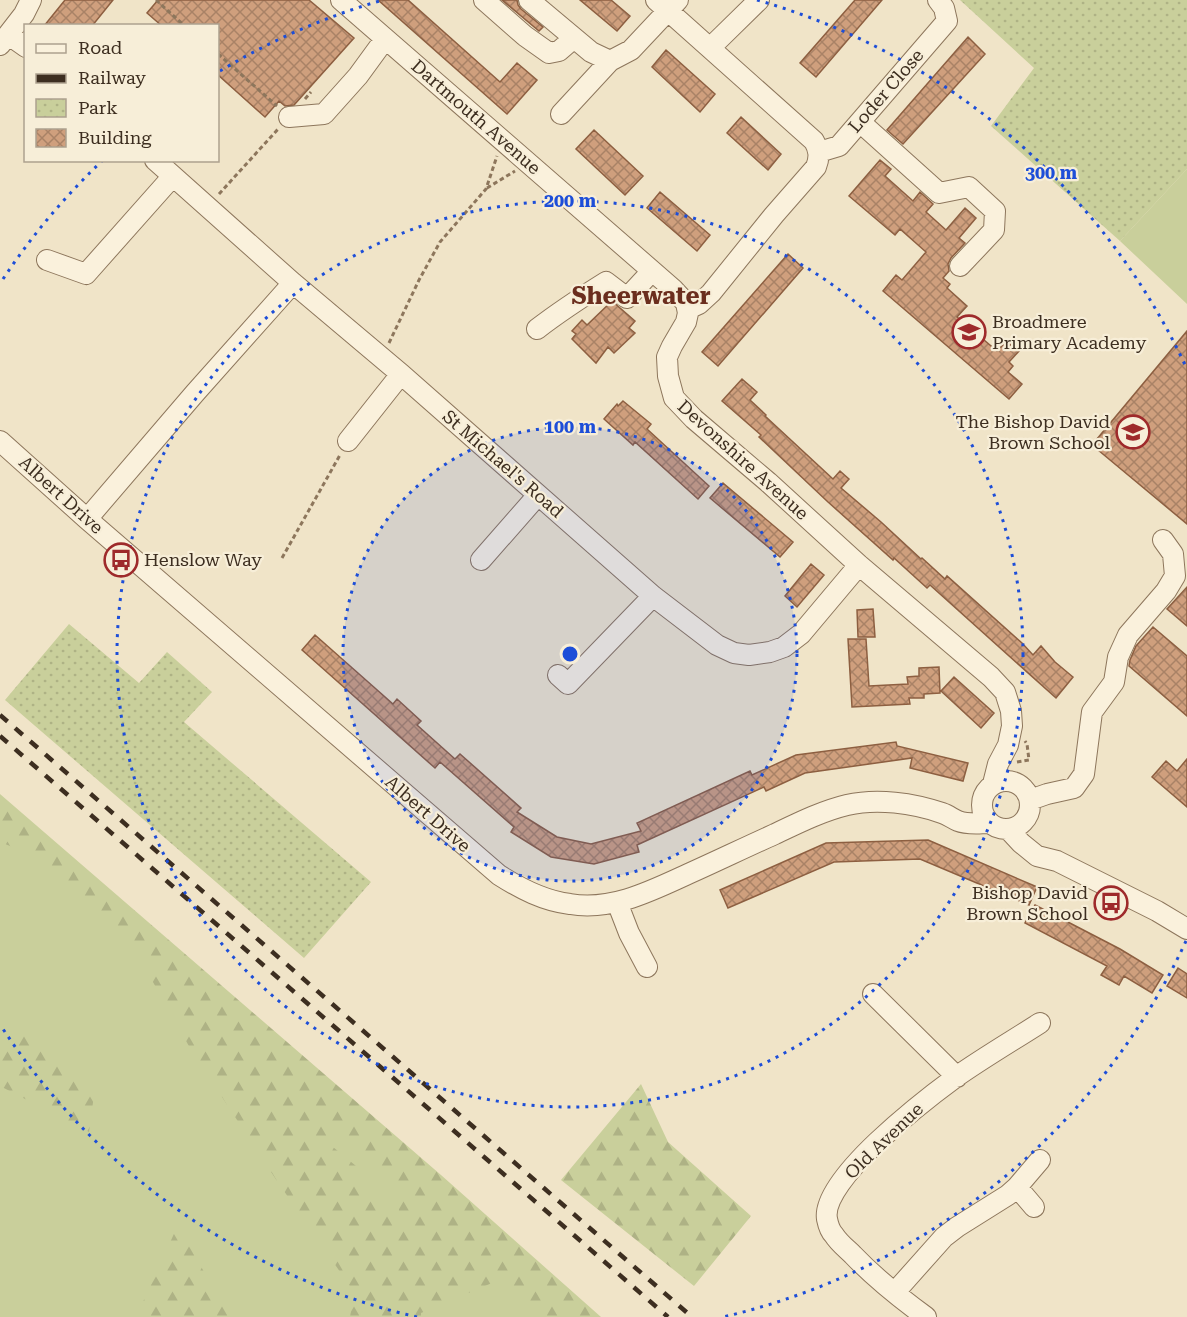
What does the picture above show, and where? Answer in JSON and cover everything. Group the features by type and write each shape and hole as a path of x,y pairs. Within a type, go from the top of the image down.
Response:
{"street":[{"path":"24,46 4,40 31,0"},
{"name":"Dartmouth Avenue","path":"341,0 679,295 688,309"},
{"path":"484,0 525,36 549,53 560,51 574,38"},
{"path":"530,0 591,52 610,61"},
{"path":"710,48 759,0"},
{"name":"Loder Close","path":"819,152 839,146 947,21 944,8 938,0"},
{"path":"561,114 610,61 631,50 668,4 710,48 814,141 819,152 816,167 711,293 699,304 688,309"},
{"path":"289,117 324,114 358,76 385,39"},
{"path":"860,122 939,193 969,187 995,211 994,230 960,266"},
{"name":"St Michael's Road","path":"157,162 653,596 717,645 734,653 749,655 778,650 795,640 860,566"},
{"path":"47,260 86,274 173,176"},
{"path":"537,329 606,282 627,298 652,271"},
{"path":"87,519 293,283"},
{"name":"Devonshire Avenue","path":"688,309 686,322 667,357 668,376 674,398 694,419 768,482 860,566 991,676 1005,692 1011,711 1012,726 1008,745 998,764 1002,783"},
{"path":"348,441 401,375"},
{"name":"Albert Drive","path":"0,441 499,875 532,893 573,905 603,905 617,902 672,881 799,823 846,805 864,802 909,805 945,814 968,823 1007,825"},
{"path":"481,561 538,495"},
{"path":"1030,800 1074,788 1084,774 1092,712 1114,682 1118,657 1128,635 1166,591 1175,576 1173,554 1163,540"},
{"path":"558,675 568,684 653,596"},
{"path":"1007,825 1027,816 1030,800 1020,785 1002,783 985,792 982,803 983,814 1007,825 1031,836 1057,861 1157,911 1187,929"},
{"path":"945,814 982,803"},
{"path":"617,902 629,933 647,967"},
{"path":"873,994 957,1077"},
{"name":"Old Avenue","path":"926,1317 875,1277 834,1236 828,1221 827,1206 832,1194 855,1164 906,1116 957,1077 1040,1023"},
{"path":"895,1292 944,1237 1004,1198 1017,1187 1040,1160"},
{"path":"1017,1187 1034,1207"}],"path":[{"path":"156,0 183,24"},
{"path":"219,55 289,117"},
{"path":"207,207 311,92"},
{"path":"486,189 502,139"},
{"path":"381,358 440,242 486,189 519,169 527,176 534,168"},
{"path":"282,558 348,441"}],"green space":[{"path":"960,0 1187,0 1187,169 1120,241 991,126 1034,68"},
{"path":"1187,169 1187,304 1120,241"},
{"path":"69,624 139,683 167,652 212,692 184,722 371,882 304,958 5,700"},
{"path":"0,794 441,1175 601,1317 544,1317 499,1280 421,1313 421,1317 350,1317 354,1292 277,1181 190,1048 135,950 38,857 0,842","holes":["343,1132 400,1193 398,1224 357,1184 356,1166 333,1147"]},
{"path":"0,801 594,1317 0,1317"},
{"path":"41,1034 94,1095 89,1132 0,1086 0,1036"},
{"path":"641,1084 668,1142 751,1216 694,1286 561,1180"},
{"path":"178,1225 229,1317 136,1317"}],"building":[{"path":"65,0 113,0 94,24 46,24"},
{"path":"158,0 309,0 354,38 294,105 285,106 279,101 265,117 219,76 219,24 160,24 147,13"},
{"path":"378,0 408,0 500,82 517,63 537,80 507,114"},
{"path":"502,0 517,0 521,9 543,27 539,31"},
{"path":"580,0 611,0 630,16 617,31"},
{"path":"855,0 882,0 816,77 800,63"},
{"path":"968,37 985,54 903,144 887,130"},
{"path":"666,50 715,94 700,112 652,67"},
{"path":"741,117 781,154 768,170 727,133"},
{"path":"594,130 643,176 625,195 576,149"},
{"path":"880,160 891,169 885,176 913,201 920,192 933,204 926,212 946,230 965,208 976,218 959,238 965,243 951,258 948,264 949,271 943,278 950,284 947,288 967,306 957,317 997,351 1007,341 1019,351 1009,362 1013,366 1008,372 1022,384 1009,399 883,291 896,275 902,280 926,252 900,229 895,235 849,196"},
{"path":"660,192 710,235 697,251 647,208"},
{"path":"788,254 803,268 718,366 702,352"},
{"path":"612,301 635,321 629,328 635,333 614,353 608,347 596,363 572,339 576,334 572,331 582,320 587,325"},
{"path":"1187,331 1187,524 1092,445"},
{"path":"742,379 757,392 750,400 765,416 833,479 840,471 849,479 841,488 945,579 947,576 1033,655 1041,646 1073,677 1056,698 930,585 927,588 894,558 893,560 722,401"},
{"path":"623,401 651,424 647,429 709,486 698,499 635,442 633,445 604,419 617,404 618,406"},
{"path":"723,483 793,542 780,557 710,498"},
{"path":"811,564 824,575 797,607 785,596"},
{"path":"1187,587 1187,626 1167,609"},
{"path":"873,609 875,637 858,637 857,610"},
{"path":"1153,627 1187,656 1187,716 1129,666 1136,646"},
{"path":"315,635 393,704 397,699 421,721 417,725 455,759 460,754 521,808 517,812 557,837 591,844 641,831 637,823 750,771 752,775 796,755 896,742 897,746 968,763 963,781 910,768 912,758 805,773 766,791 764,787 637,845 639,852 594,864 551,857 511,832 514,827 440,762 435,768 302,650"},
{"path":"848,639 866,639 869,686 908,684 907,677 919,676 919,668 939,667 940,693 924,694 924,698 909,698 910,704 852,707"},
{"path":"954,677 994,713 981,728 941,691"},
{"path":"1187,759 1187,807 1152,777 1166,761 1177,771"},
{"path":"928,840 1037,887 1029,905 920,859 834,862 728,908 720,890 826,843"},
{"path":"1035,905 1120,949 1163,975 1152,993 1124,976 1119,985 1101,975 1107,966 1025,923"},
{"path":"1178,968 1187,974 1187,998 1167,986"}],"railway":[{"path":"0,715 692,1317"},
{"path":"0,736 668,1317"}],"place":[{"name":"Broadmere Primary Academy","path":"969,332"},
{"name":"The Bishop David Brown School","path":"1133,432"},
{"name":"Henslow Way","path":"121,560"},
{"name":"Bishop David Brown School","path":"1111,903"}],"district":[{"name":"Sheerwater","path":"641,296"}]}
